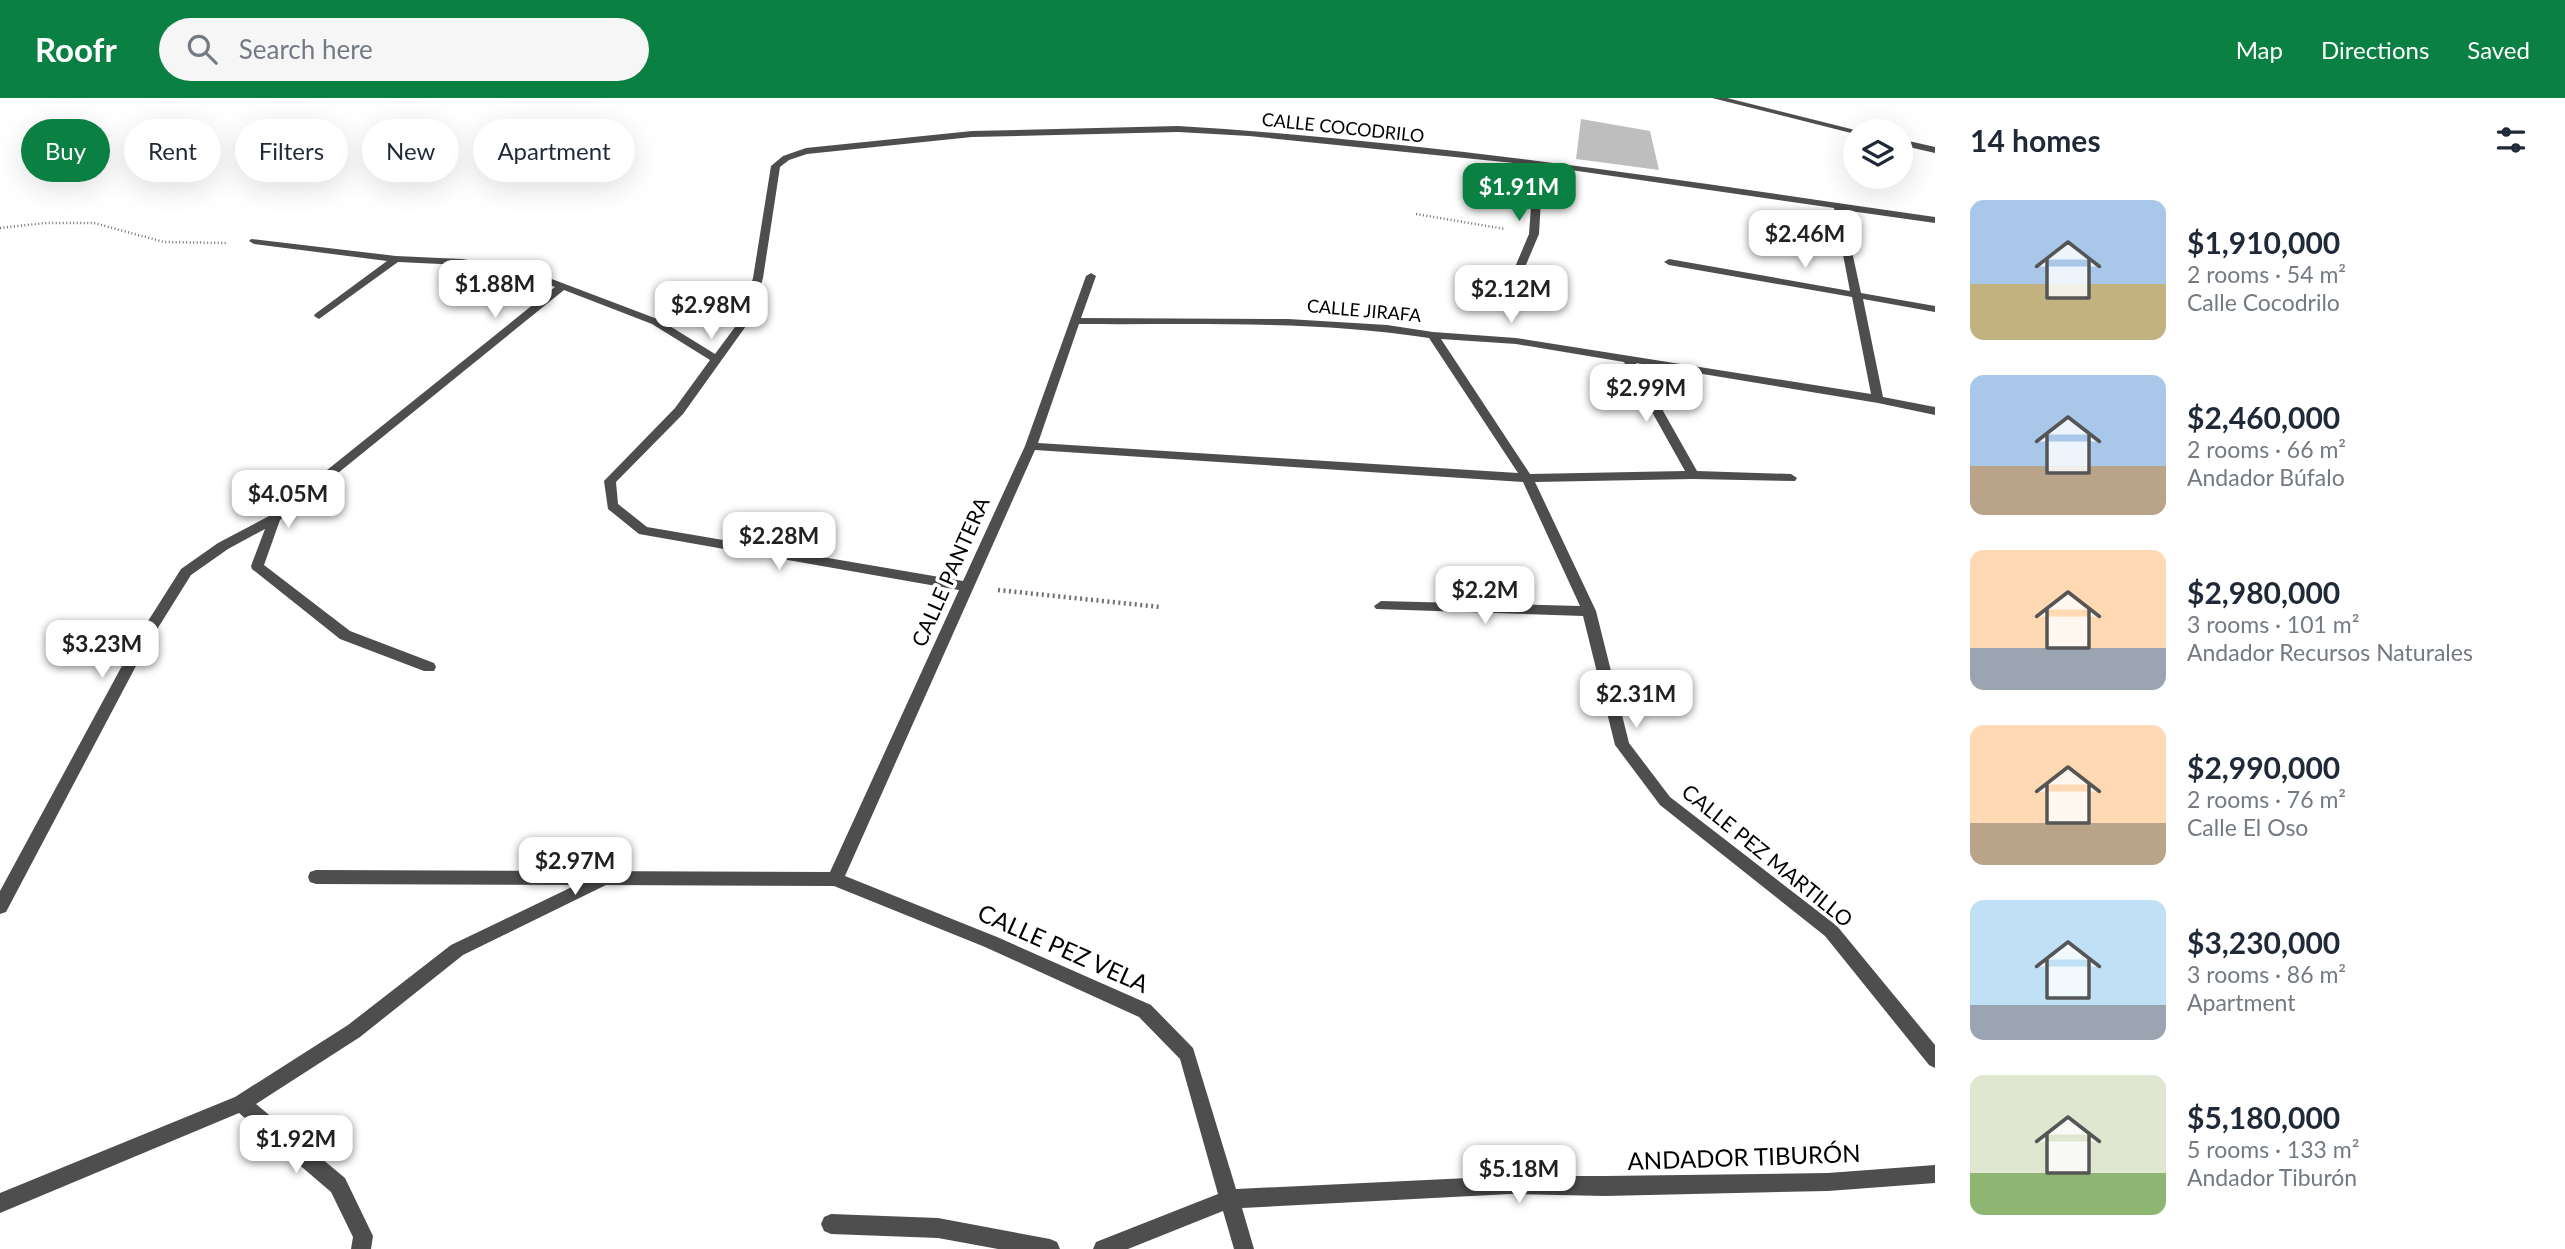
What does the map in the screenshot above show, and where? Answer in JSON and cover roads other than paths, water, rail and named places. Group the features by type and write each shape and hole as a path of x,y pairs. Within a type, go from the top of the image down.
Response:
{"street":[{"path":"1716,98 1843,128"},
{"name":"CALLE COCODRILO","path":"718,360 746,319 758,278 776,166 786,158 806,151 972,134 1178,129 1539,163 1935,220"},
{"path":"1913,145 1935,150"},
{"path":"1512,286 1534,234 1539,163"},
{"path":"1838,206 1878,398"},
{"path":"254,241 396,259 462,262 528,273 656,322 718,360 679,411 610,481 612,506 643,531 968,587"},
{"path":"319,316 396,259"},
{"path":"1669,262 1935,309"},
{"name":"CALLE PANTERA","path":"835,879 1031,446 1078,321 1091,276"},
{"path":"0,907 141,644 186,572 223,546 275,518 564,286"},
{"name":"CALLE JIRAFA","path":"1078,321 1288,323 1387,328 1433,335 1516,341 1878,398 1935,411"},
{"name":"CALLE PEZ MARTILLO","path":"1433,335 1527,478 1590,611 1622,745 1665,801 1831,931 1935,1059"},
{"path":"1627,358 1693,475"},
{"path":"1031,446 1527,478 1693,475 1791,478"},
{"path":"275,518 257,566 345,635 429,667"},
{"path":"1381,606 1590,611"},
{"path":"316,877 835,879"},
{"path":"0,1203 241,1103 354,1031 457,950 605,879"},
{"name":"CALLE PEZ VELA","path":"835,879 991,942 1145,1011 1187,1054 1244,1249"},
{"path":"241,1103 338,1185 363,1236 361,1249"},
{"name":"ANDADOR TIBURÓN","path":"1103,1249 1230,1199 1510,1185 1828,1182 1935,1174"},
{"path":"831,1224 938,1228 1050,1249"}]}
